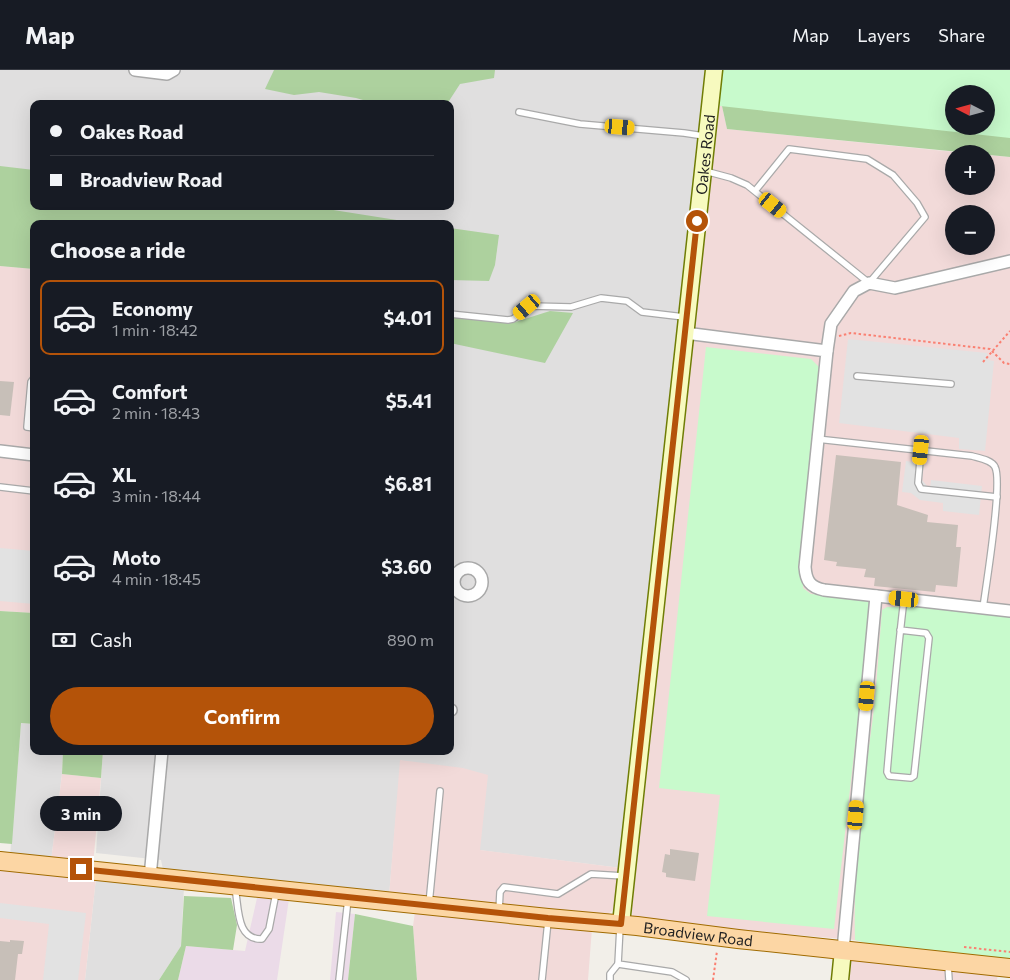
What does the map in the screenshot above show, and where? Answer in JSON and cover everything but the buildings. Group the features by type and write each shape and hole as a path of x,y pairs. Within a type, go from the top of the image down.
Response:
{"main road":[{"name":"Broadview Road","path":"0,861 621,924 738,939 1010,968"}],"street":[{"path":"135,70 167,74 174,70"},
{"name":"Oakes Road","path":"621,924 714,70"},
{"path":"1010,262 895,288 870,283 854,291 830,324 805,567 808,582 812,586 824,590 1010,611"},
{"path":"685,325 827,351"},
{"path":"0,451 30,455"},
{"path":"840,980 876,596"},
{"path":"150,876 162,755"}],"lane":[{"path":"520,112 580,124 706,136"},
{"path":"703,171 747,184 755,191 870,283 925,217 917,203 893,175 866,159 789,149 755,191"},
{"path":"454,314 508,320 513,319 531,306 571,307 601,298 628,301 642,312 685,325"},
{"path":"857,376 951,384"},
{"path":"30,391 26,427 30,428"},
{"path":"817,439 972,456 992,462 997,469 997,497 983,608"},
{"path":"921,450 918,483 921,489 997,497"},
{"path":"0,487 30,491"},
{"path":"900,630 926,633 929,638 914,776 911,778 889,776 887,772 900,630 904,599"},
{"path":"429,906 440,791"},
{"path":"498,913 500,892 504,888 558,894 591,874 626,876"},
{"path":"235,886 239,917 244,933 253,940 262,940 269,929 277,889"},
{"path":"339,980 348,897"},
{"path":"542,980 548,918"},
{"path":"610,980 610,974 618,964 621,924"},
{"path":"948,961 949,980"},
{"path":"618,964 672,972 686,980"}],"path":[{"path":"983,362 1010,331"},
{"path":"838,336 851,333 990,349 1004,363 1010,364"},
{"path":"964,947 1010,952"},
{"path":"713,980 717,951"}],"shaded area":[{"path":"0,70 710,70 621,868 479,850 401,760 389,896 164,874 161,860 96,853 103,755 454,755 454,220 30,220 30,269 0,266"},
{"path":"711,105 722,106 727,129 945,151 945,195 995,195 995,156 1010,157 1010,959 870,944 855,940 648,922 633,919 630,897"},
{"path":"0,266 30,269 30,613 0,611"},
{"path":"848,339 987,353 988,360 994,361 985,451 959,449 959,438 839,423"},
{"path":"906,461 924,464 922,480 930,488 931,480 982,486 979,515 943,511 943,503 920,500 911,493 902,492"},
{"path":"0,548 30,551 30,604 0,601"},
{"path":"21,723 30,724 30,755 63,755 51,861 10,856"},
{"path":"400,760 463,768 488,775 480,850 621,868 616,907 607,915 389,896"},
{"path":"62,774 101,778 93,865 51,861"},
{"path":"0,868 96,878 85,980 0,980"},
{"path":"96,878 184,887 181,946 159,980 85,980"},
{"path":"257,898 289,899 277,980 178,980 186,946 245,951"},
{"path":"0,903 86,913 78,980 43,980 49,924 0,918"},
{"path":"336,912 355,914 348,980 330,980"},
{"path":"415,912 592,928 588,980 417,980 413,926"},
{"path":"850,959 998,974 997,980 845,980"}],"green space":[{"path":"274,70 495,70 494,78 460,84 450,100 363,100 319,92 294,95 265,89"},
{"path":"715,70 1010,70 1010,138 983,135 995,135 995,85 945,85 945,131 711,105"},
{"path":"727,70 1010,70 1010,157 995,156 995,145 945,145 945,151 727,129 722,106"},
{"path":"0,166 30,170 30,210 333,210 397,220 30,220 30,269 0,266"},
{"path":"454,229 499,235 495,265 489,281 454,280"},
{"path":"550,311 573,313 545,363 454,344 454,316 512,323"},
{"path":"706,347 811,359 819,367 803,588 811,594 864,599 869,602 870,614 834,929 707,916 720,795 659,788"},
{"path":"918,606 1010,615 1010,959 870,944 855,940 857,856 874,704 882,610 887,607"},
{"path":"0,611 30,613 30,724 21,723 12,844 0,843"},
{"path":"63,755 103,755 101,778 62,774"},
{"path":"184,896 231,898 237,925 233,950 186,946 178,980 159,980 181,946"},
{"path":"355,914 413,926 417,980 348,980"}],"route":[{"path":"81,869 621,924 697,221"}]}
